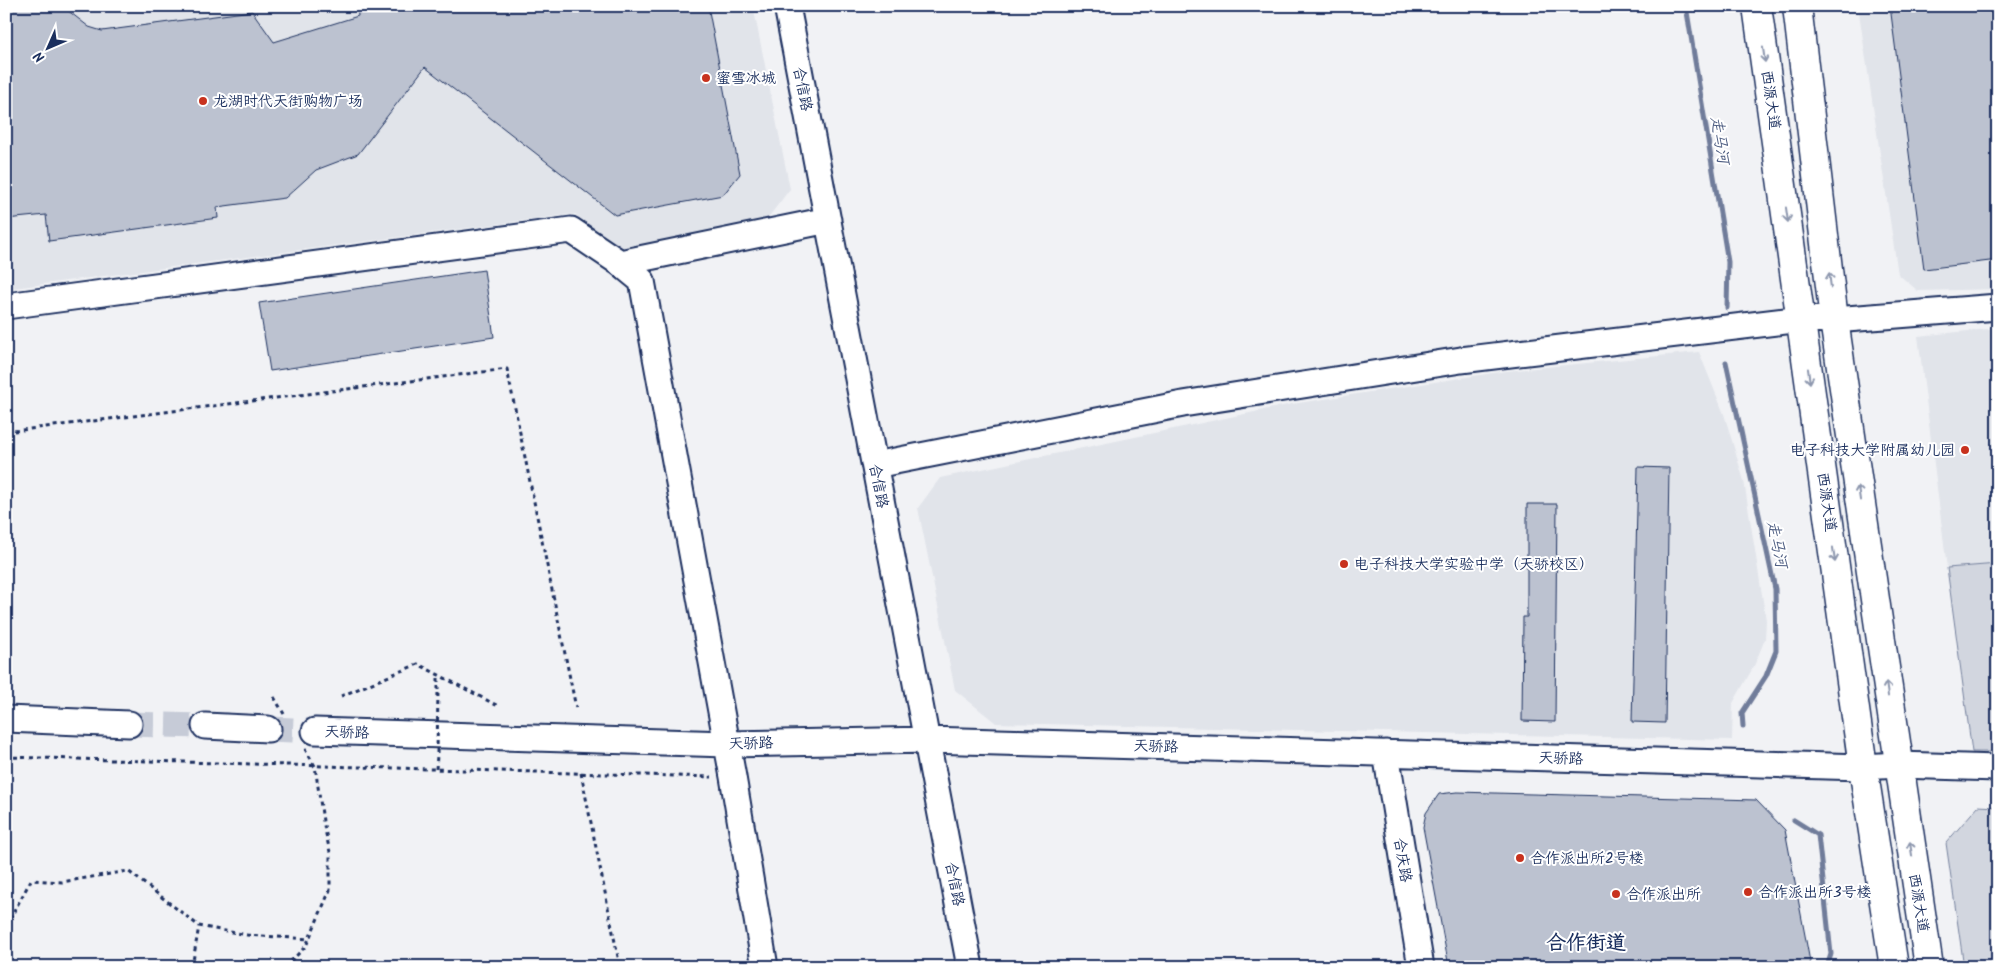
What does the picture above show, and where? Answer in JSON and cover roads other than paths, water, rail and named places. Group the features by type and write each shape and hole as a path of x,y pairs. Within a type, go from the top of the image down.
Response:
{"main road":[{"name":"西源大道","path":"1757,6 1863,767 1894,967"},
{"name":"西源大道","path":"1797,6 1834,320 1929,967"}],"street":[{"name":"合信路","path":"787,6 970,967"},
{"path":"620,263 828,220"},
{"path":"6,306 571,230 620,263 642,281 727,744 765,967"},
{"path":"875,465 1183,404 1451,361 1802,319 1834,320 1998,307"},
{"path":"6,719 129,724"},
{"path":"205,726 276,722"},
{"name":"天骄路","path":"310,740 727,744 928,740 1863,767 1898,765 1998,768"},
{"name":"合庆路","path":"1386,753 1421,967"}],"waterway":[{"name":"走马河","path":"1686,6 1728,262 1727,308"},
{"name":"走马河","path":"1726,362 1775,589 1776,651 1766,676 1742,713 1743,726"},
{"name":"走马河","path":"1794,820 1818,835 1831,954 1827,967"}],"tunnel":[{"path":"129,724 205,726"},
{"path":"268,729 315,731"}],"place":[{"name":"蜜雪冰城","path":"706,78"},
{"name":"龙湖时代天街购物广场","path":"203,101"},
{"name":"电子科技大学附属幼儿园","path":"1965,450"},
{"name":"电子科技大学实验中学（天骄校区）","path":"1344,564"},
{"name":"合作派出所2号楼","path":"1520,858"},
{"name":"合作派出所3号楼","path":"1748,892"},
{"name":"合作派出所","path":"1616,894"}],"district":[{"name":"合作街道","path":"1586,942"}]}
